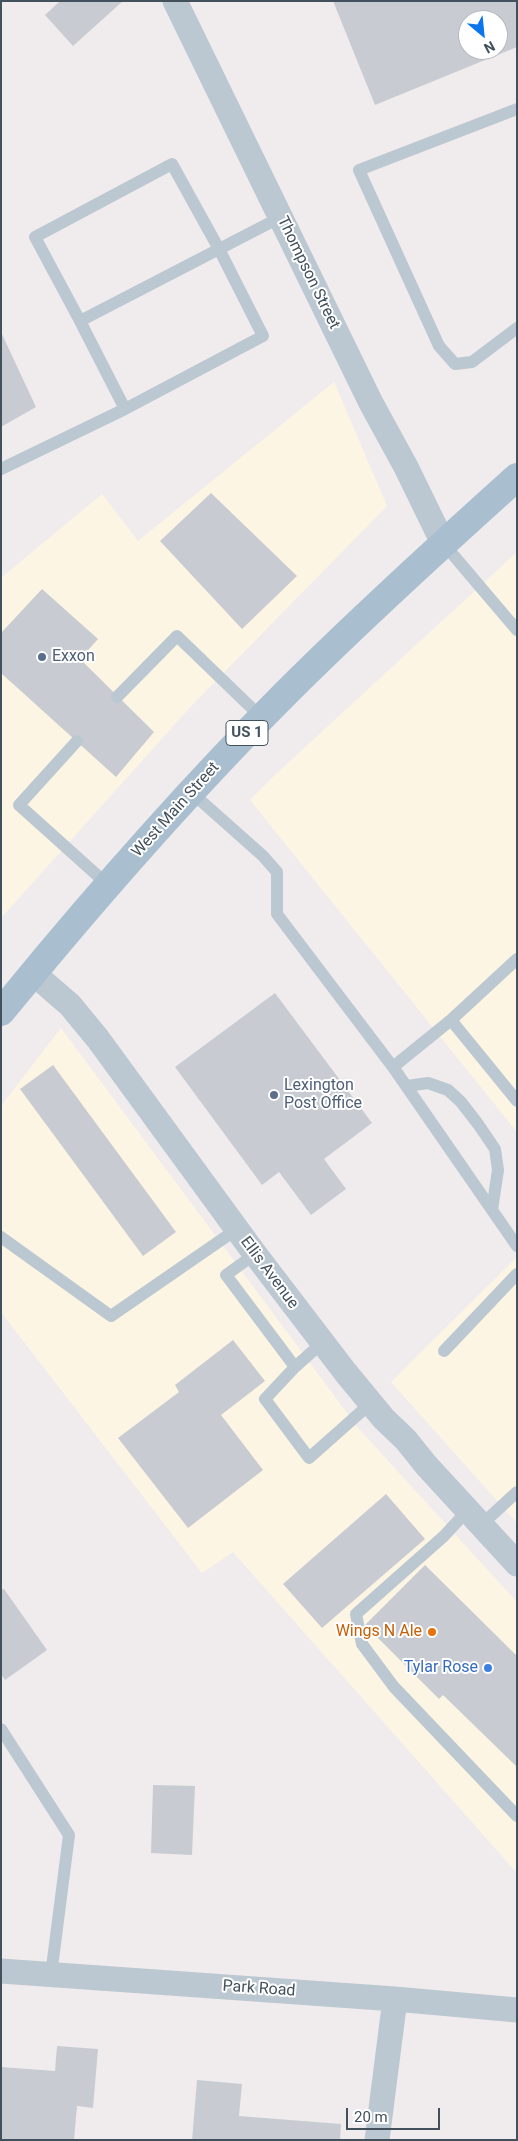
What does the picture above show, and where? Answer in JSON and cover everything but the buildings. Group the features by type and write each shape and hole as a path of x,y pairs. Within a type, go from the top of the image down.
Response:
{"main road":[{"name":"West Main Street","path":"1,1012 108,885 191,792 262,718 382,600 517,477"}],"street":[{"name":"Thompson Street","path":"175,1 370,403 406,467 443,544"},
{"name":"Ellis Avenue","path":"33,973 70,1005 98,1039 239,1228 255,1254 371,1403 517,1564"},
{"name":"Park Road","path":"1,1971 395,1999 517,2010"},
{"path":"377,2140 395,1999"}],"lane":[{"path":"517,109 358,170 439,346 455,364 472,362 517,328"},
{"path":"1,469 125,409 263,336 219,249 172,164 35,237 125,409"},
{"path":"80,321 281,217"},
{"path":"443,544 515,624"},
{"path":"116,697 177,636 262,718"},
{"path":"77,741 19,805 108,885"},
{"path":"191,792 263,856 277,872 277,914 407,1086 517,1246"},
{"path":"393,1067 452,1020 517,959"},
{"path":"452,1020 517,1101"},
{"path":"407,1086 428,1083 448,1090 461,1102 478,1124 494,1149 498,1170 492,1210"},
{"path":"1,1237 111,1316 239,1228"},
{"path":"255,1254 226,1275 295,1367"},
{"path":"444,1351 517,1274"},
{"path":"323,1342 295,1367 265,1399 309,1458 371,1403"},
{"path":"517,1492 444,1536 356,1614 362,1644 394,1687 517,1816"},
{"path":"1,1729 69,1835 51,1975"}],"shaded area":[{"path":"334,382 387,506 193,704 1,918 1,578 102,494 138,541"},
{"path":"517,552 517,1132 250,800"},
{"path":"61,1028 359,1429 517,1602 517,1873 233,1552 202,1573 1,1312 1,1106"},
{"path":"517,1257 517,1523 391,1382"}],"place":[{"name":"Exxon","path":"42,657"},
{"name":"Lexington Post Office","path":"274,1095"},
{"name":"Wings N Ale","path":"432,1632"},
{"name":"Tylar Rose","path":"488,1668"}]}
